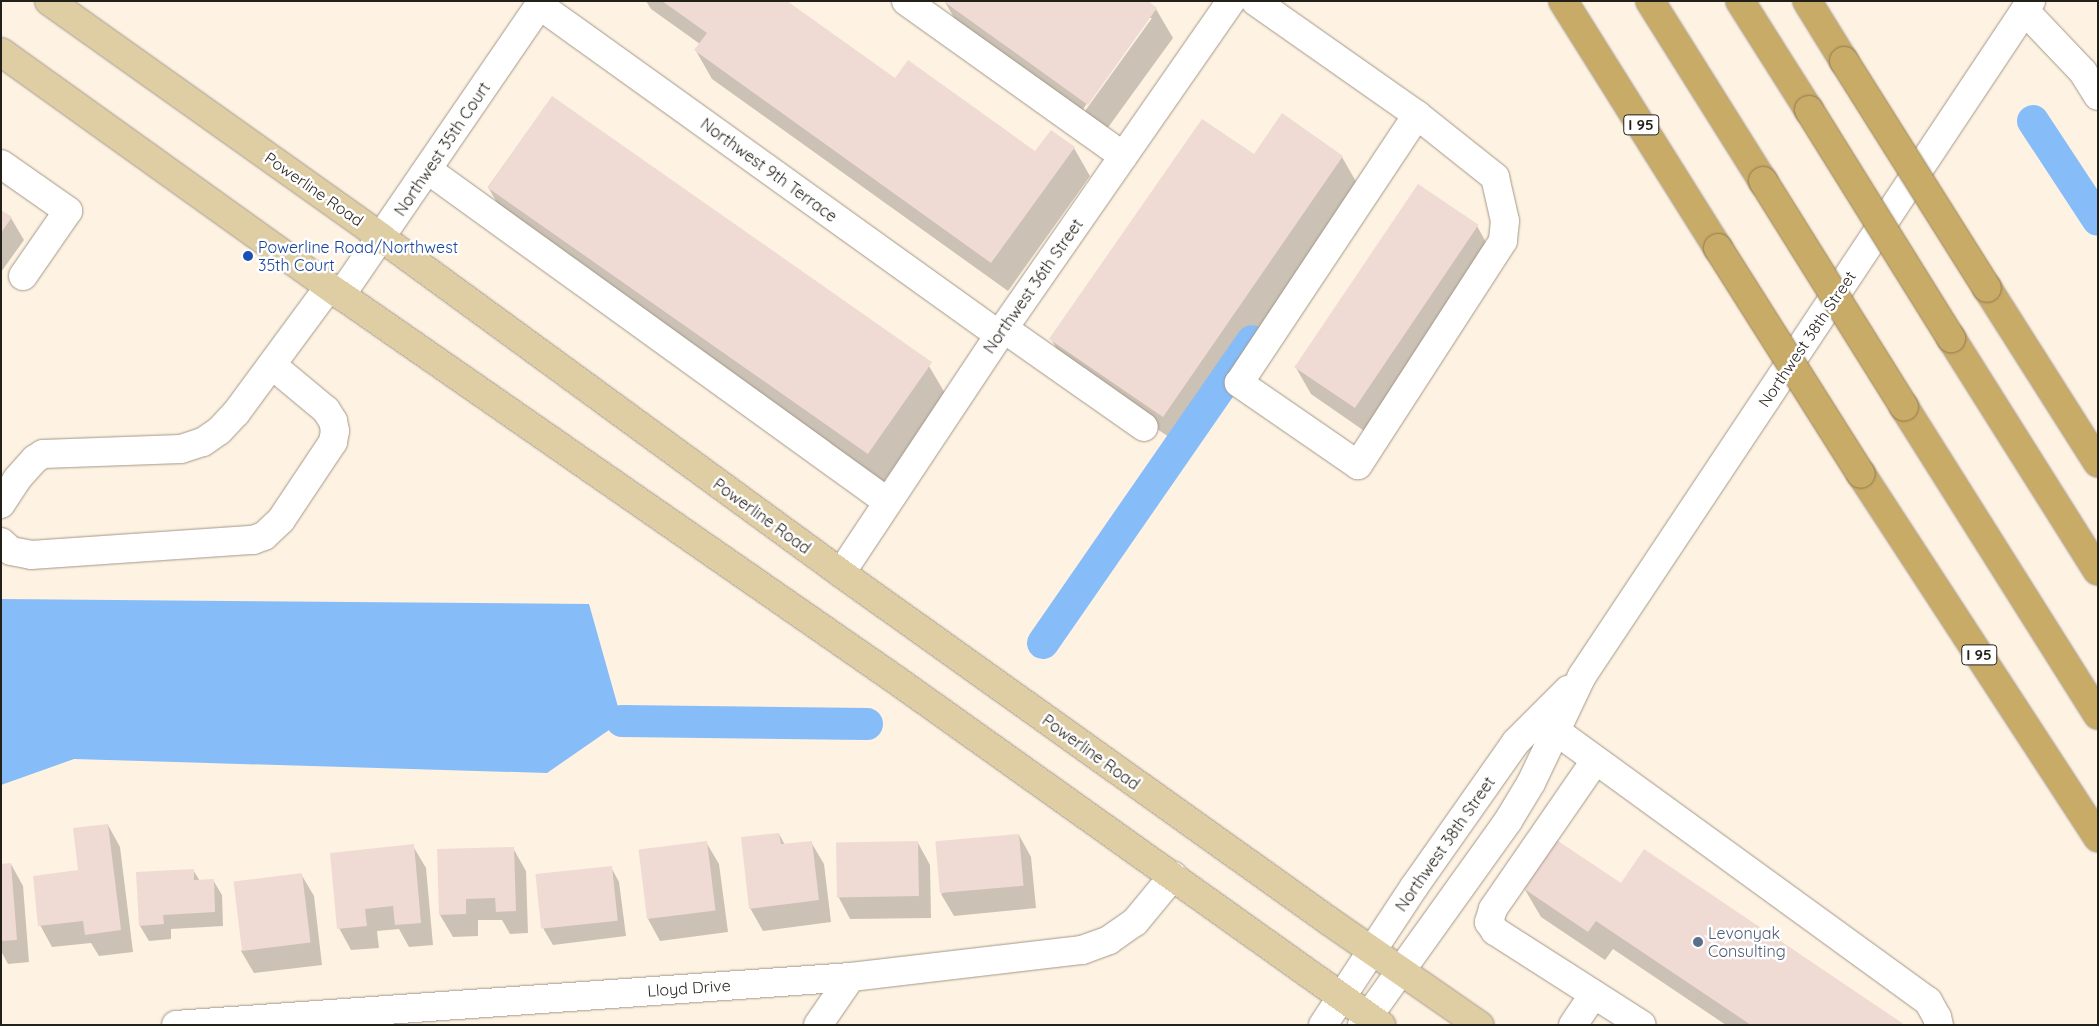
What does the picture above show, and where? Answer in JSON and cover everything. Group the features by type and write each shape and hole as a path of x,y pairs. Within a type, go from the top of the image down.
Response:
{"highway":[{"name":"I 95","path":"1563,1 1861,474 2098,837"},
{"path":"1650,1 2098,715"},
{"path":"1740,1 2098,571"},
{"path":"1807,1 2098,464"}],"main road":[{"name":"Powerline Road","path":"49,1 382,238 841,573 1479,1025"},
{"path":"1,52 335,291 899,682 1173,876 1342,997 1370,1022"}],"street":[{"path":"906,1 1124,156"},
{"name":"Northwest 36th Street","path":"841,573 1001,332 1230,1"},
{"path":"1255,1 1417,115 1495,176 1505,222 1503,241 1358,465 1239,383 1417,115"},
{"name":"Northwest 35th Court","path":"1,504 18,479 35,459 43,454 181,449 203,442 219,431 236,413 272,365 382,238 541,3"},
{"name":"Northwest 9th Terrace","path":"541,3 1001,332 1144,427"},
{"path":"2028,6 2083,72 2098,96"},
{"name":"Northwest 38th Street","path":"1370,1022 1401,971 1508,820 1531,784 1582,676 2028,6"},
{"path":"1,164 68,211 23,276"},
{"path":"428,170 888,502"},
{"path":"1,542 11,550 32,555 253,540 264,536 281,520 333,442 335,431 333,421 326,410 272,365"},
{"name":"Northwest 38th Street","path":"1323,1025 1516,742 1582,676"},
{"path":"1556,731 1928,1001 1939,1025"},
{"path":"1595,761 1493,909 1489,922 1495,931 1642,1025"},
{"name":"Lloyd Drive","path":"176,1025 295,1020 851,977 1082,950 1110,940 1135,922 1173,876"},
{"path":"818,1025 851,977"},
{"path":"1573,1025 1594,994"}],"water":[{"path":"1,599 589,604 622,721 547,773 74,759 1,785"}],"building":[{"path":"662,1 787,1 895,78 908,60 1035,151 1051,130 1075,147 991,263 694,50 707,33"},
{"path":"943,1 1148,1 1157,8 1088,105"},
{"path":"552,96 932,362 868,454 488,188"},
{"path":"1282,113 1343,156 1163,417 1049,339 1202,119 1254,154"},
{"path":"1418,184 1479,225 1355,408 1294,367"},
{"path":"1,210 12,217 1,233"},
{"path":"108,824 121,930 85,935 83,921 38,926 33,876 78,870 73,828"},
{"path":"779,833 781,844 812,841 819,900 749,909 741,837"},
{"path":"1019,834 1024,886 940,893 935,841"},
{"path":"1555,839 1621,883 1644,849 1905,1025 1751,1025 1596,921 1588,932 1523,888"},
{"path":"707,841 716,910 647,919 639,849"},
{"path":"918,841 919,896 837,897 836,842"},
{"path":"414,844 421,923 395,925 393,906 365,909 367,926 337,929 330,853"},
{"path":"514,847 516,911 496,912 495,898 466,899 466,914 439,915 437,849"},
{"path":"11,863 17,940 1,941 1,864"},
{"path":"612,866 618,921 541,929 535,874"},
{"path":"194,869 194,880 214,879 215,912 163,915 164,924 139,926 136,872"},
{"path":"302,873 311,942 242,951 234,881"}],"waterway":[{"path":"2033,121 2098,220"},
{"path":"1043,643 1252,341"},
{"path":"622,721 867,724"}],"place":[{"name":"Powerline Road/Northwest 35th Court","path":"248,256"},
{"name":"Levonyak Consulting","path":"1698,942"}]}
